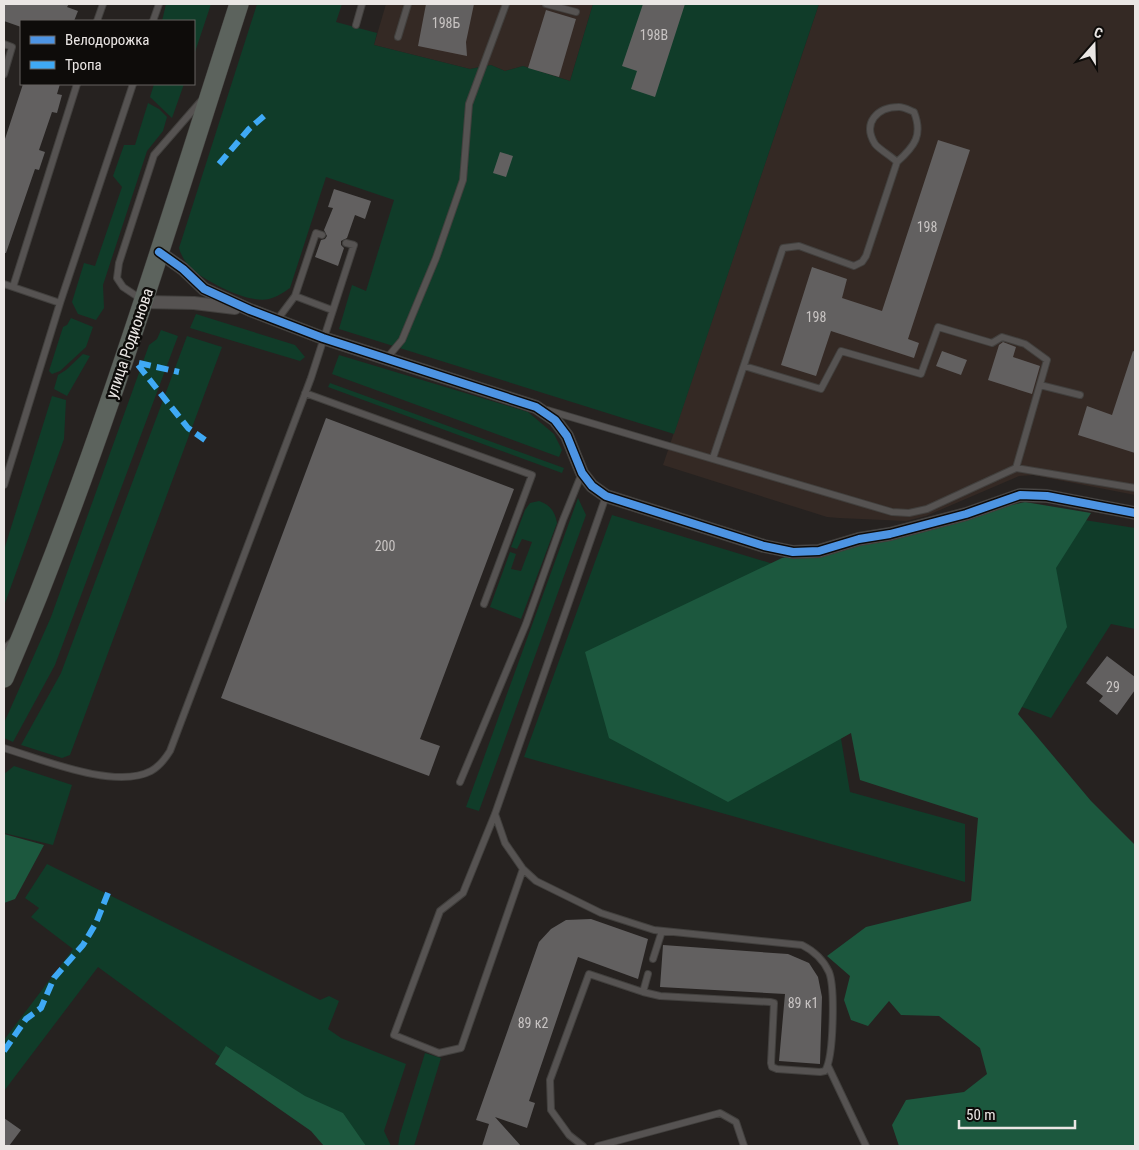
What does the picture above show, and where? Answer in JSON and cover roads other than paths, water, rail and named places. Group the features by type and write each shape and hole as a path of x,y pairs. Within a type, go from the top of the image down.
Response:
{"main road":[{"name":"улица Родионова","path":"4,678 75,500 144,302 239,4"}],"street":[{"path":"159,252 183,269 204,289 250,310 323,338 536,407 555,420 567,436 582,473 592,486 606,496 764,546 793,552 819,550 966,514 1020,495 1047,496 1135,514"},
{"path":"144,302 194,302 250,310"}],"lane":[{"path":"97,20 103,4"},
{"path":"153,20 159,4"},
{"path":"356,25 362,4"},
{"path":"398,37 408,4"},
{"path":"387,358 402,340 436,258 457,198 462,180 469,104 506,4"},
{"path":"546,4 576,12"},
{"path":"4,44 12,47 4,74"},
{"path":"14,287 77,85"},
{"path":"4,485 60,303 133,85"},
{"path":"144,302 123,287 117,278 119,262 154,155 212,89"},
{"path":"713,458 783,248 798,246 854,266 862,262 866,256 897,162 908,152 917,137 919,125 914,112 900,107 884,109 874,116 870,128 876,144 897,162"},
{"path":"277,320 295,296 316,233 322,235"},
{"path":"4,748 88,774 129,777 150,771 163,762 170,751 305,393 354,245 346,243"},
{"path":"4,284 60,303"},
{"path":"295,296 332,310"},
{"path":"744,366 821,388 841,351 921,374 938,327 992,343 1002,338 1025,344 1047,360 1016,468"},
{"path":"1040,385 1080,395"},
{"path":"305,393 532,475 484,604"},
{"path":"536,407 892,512 909,514 928,509 1016,468 1135,488"},
{"path":"460,782 526,624 582,473"},
{"path":"523,869 462,1048 440,1053 394,1035 440,911 462,893 496,814 606,496"},
{"path":"4,649 23,633"},
{"path":"496,814 505,843 523,869 536,881 549,888 602,913 654,930 802,945 812,950 822,961 829,973 833,1018 828,1066 825,1071 820,1072 772,1067 770,1063 774,1003 660,996 589,974 550,1080 551,1110 569,1135 583,1146"},
{"path":"653,959 662,931"},
{"path":"643,992 648,974"},
{"path":"828,1066 866,1146"},
{"path":"598,1146 720,1113 736,1122 744,1146"}]}
